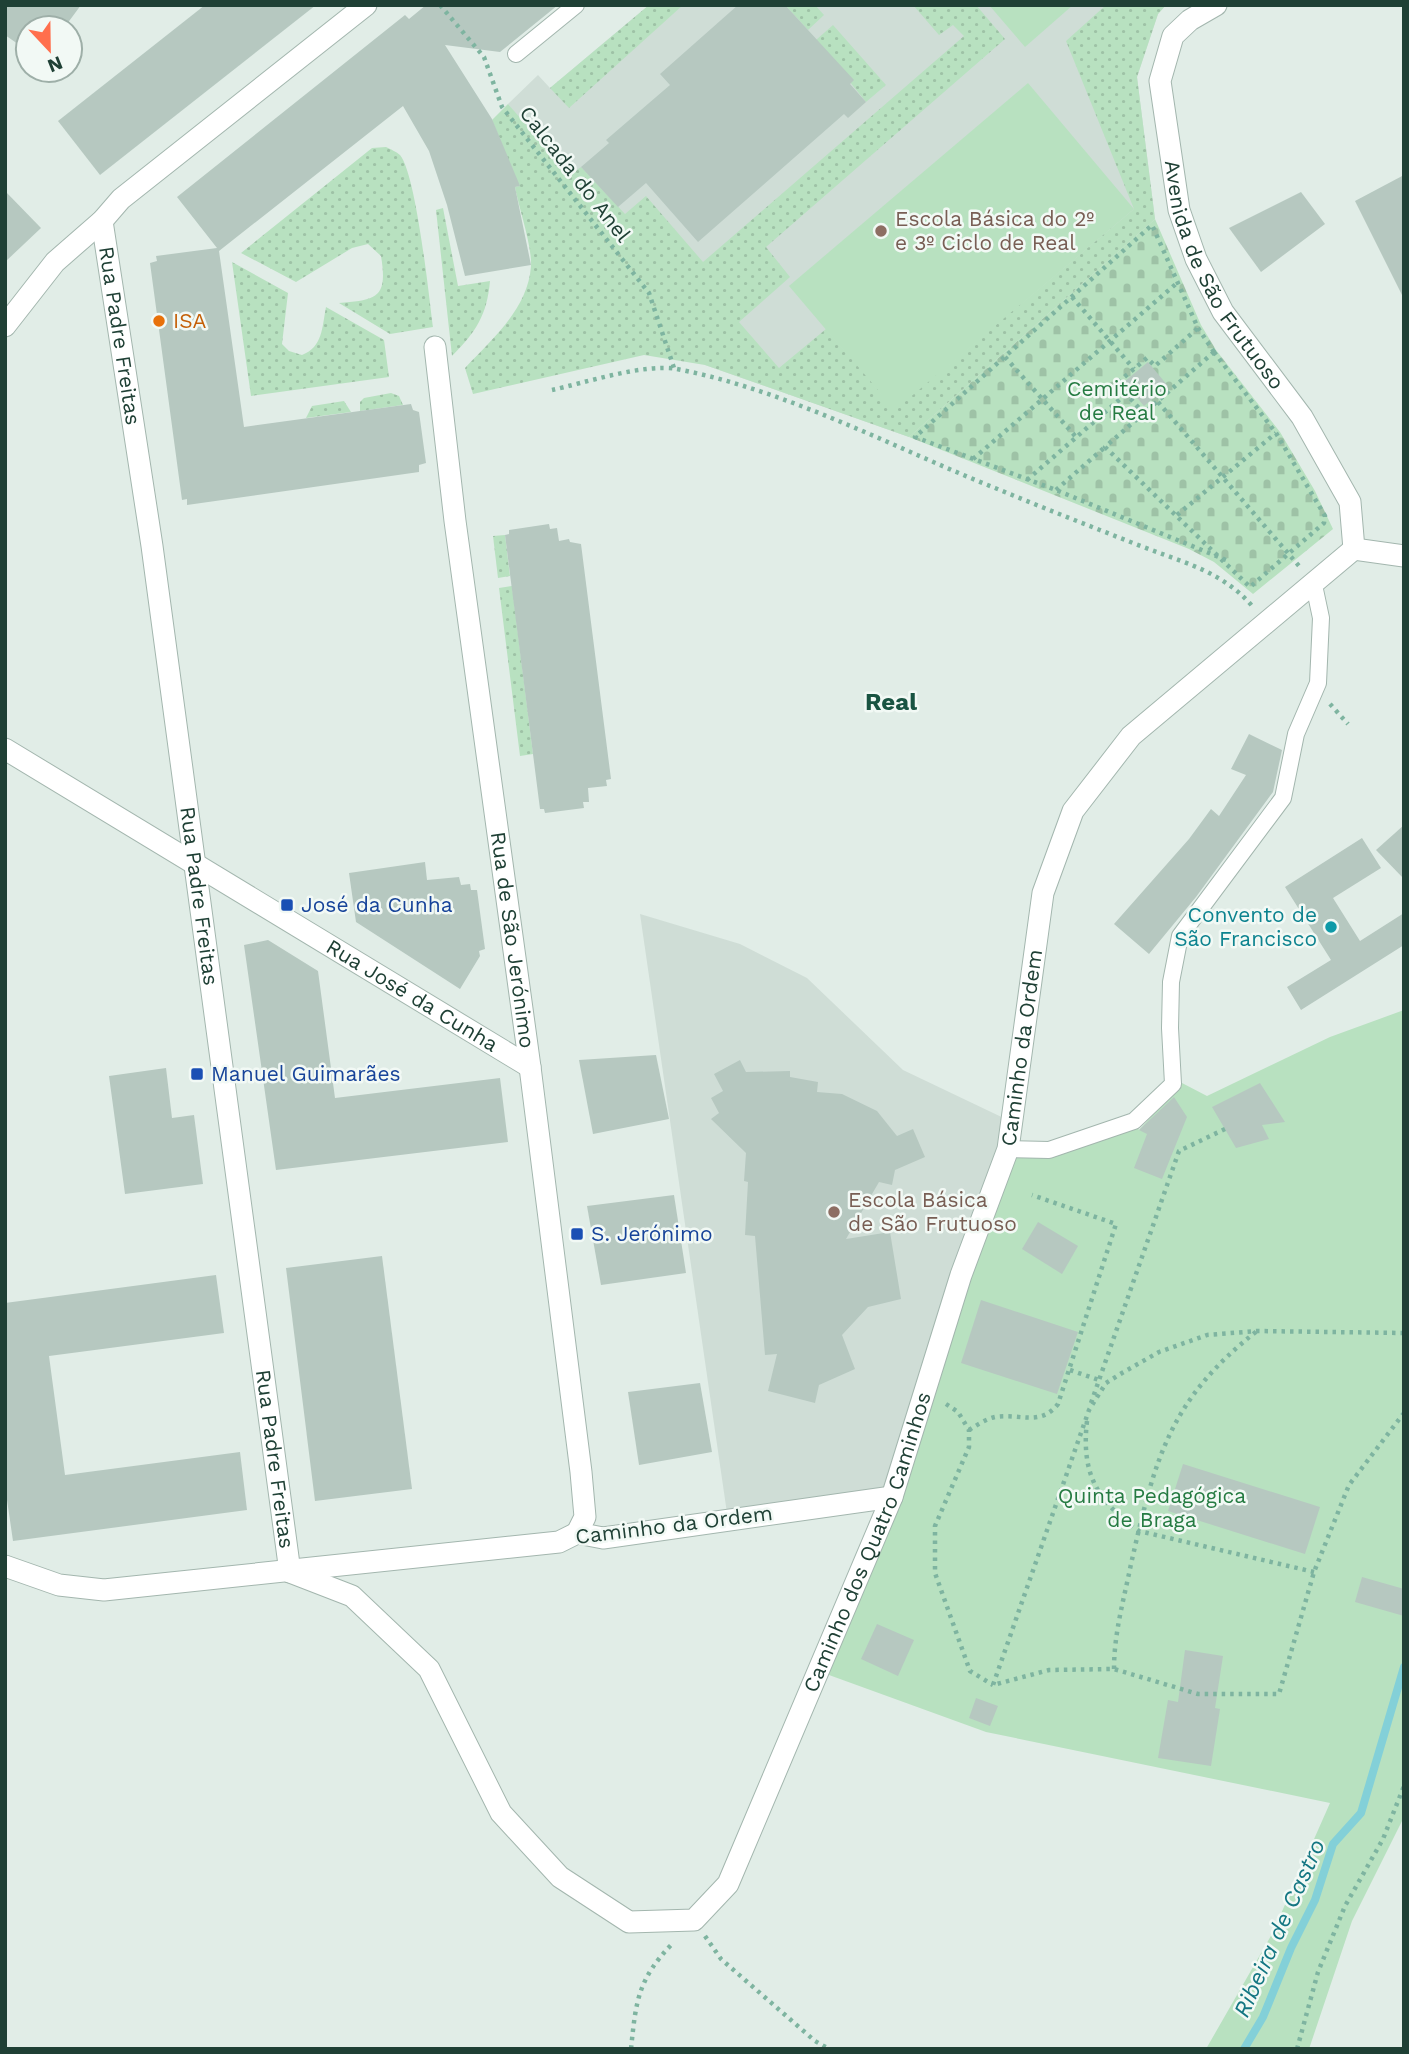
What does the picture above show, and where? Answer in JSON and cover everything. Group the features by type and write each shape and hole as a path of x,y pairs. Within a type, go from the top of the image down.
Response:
{"street":[{"path":"5,326 55,262 102,221 121,199 366,5"},
{"name":"Avenida de São Frutuoso","path":"1216,5 1190,20 1173,36 1160,80 1179,210 1196,260 1223,312 1302,417 1350,502 1354,549"},
{"name":"Rua Padre Freitas","path":"102,221 152,546 290,1572"},
{"name":"Rua de São Jerónimo","path":"435,347 457,534 530,1067 585,1517 577,1533"},
{"path":"1354,549 1404,556"},
{"name":"Caminho da Ordem","path":"1008,1149 1043,893 1073,811 1131,736 1354,549"},
{"name":"Rua José da Cunha","path":"5,749 530,1067"},
{"name":"Caminho dos Quatro Caminhos","path":"694,1920 728,1884 892,1497 961,1275 1008,1149"},
{"name":"Caminho da Ordem","path":"5,1566 59,1584 104,1590 559,1542 577,1533 603,1538 892,1497"},
{"name":"Caminho da Ordem","path":"290,1572 352,1596 429,1669 501,1813 560,1877 629,1922 694,1920"}],"lane":[{"path":"516,54 576,5"},
{"name":"Caminho da Ordem","path":"1008,1149 1049,1150 1134,1121 1173,1084 1171,982 1180,936 1283,798 1296,734 1318,683 1321,618 1314,585"}],"path":[{"name":"Calcada do Anel","path":"440,5 484,57 502,107 649,293 674,368"},
{"path":"1105,447 1226,560 1250,587 1324,523 1325,516 1276,433 1198,328 1152,225 915,437 1056,490 1226,560"},
{"path":"973,459 1177,283"},
{"path":"1072,298 1134,369"},
{"path":"1144,414 1117,383 1147,358 1155,366 1198,328"},
{"path":"1056,490 1214,352"},
{"path":"1005,357 1076,437"},
{"path":"552,390 622,373 674,368 797,403 990,486 1154,552 1202,566 1239,591"},
{"path":"1027,480 1126,394"},
{"path":"1158,402 1314,585"},
{"path":"1177,515 1276,433"},
{"path":"993,1685 1179,1151 1225,1129"},
{"path":"970,1430 996,1417 1035,1419 1051,1413 1058,1404 1116,1224 1032,1195"},
{"path":"1314,1572 1139,1531 1116,1515 1099,1495 1088,1469 1084,1443 1089,1410 1107,1383 1159,1352 1208,1335 1257,1331 1404,1334"},
{"path":"1114,1670 1114,1643 1139,1531 1163,1444 1188,1400 1212,1369 1257,1331"},
{"path":"1070,1370 1099,1380"},
{"path":"946,1404 958,1412 970,1430 969,1447 935,1526 935,1573 970,1671 993,1685 1049,1670 1114,1670 1198,1694 1279,1694 1314,1572 1349,1485 1404,1412"},
{"path":"1297,2049 1318,1972 1345,1906 1383,1839 1404,1786"},
{"path":"631,2049 635,2004 650,1966 694,1920 721,1959 815,2041 829,2049"}],"shaded area":[{"name":"Escola Básica do 2º e 3º Ciclo de Real","path":"649,5 1166,5 1158,14 1137,77 1155,219 909,437 705,365 508,104 538,75 550,88"},
{"name":"Escola Básica de São Frutuoso","path":"640,914 740,944 807,978 903,1070 1012,1122 892,1497 728,1520"}],"green space":[{"path":"649,5 683,5 569,108 550,88"},
{"path":"785,5 815,5 824,15 808,30"},
{"path":"913,5 976,5 1005,39 766,247 790,277 739,322 779,368 826,329 895,410 1134,209 1066,41 1106,5 1166,5 1158,14 1137,77 1155,219 909,437 705,365 644,355 473,394 465,368 516,310 528,282 531,266 515,187 519,186 492,120 508,104 570,175 581,167 625,214 646,196 703,262 964,36 953,25 939,35"},
{"path":"989,5 1073,5 1025,47"},
{"path":"833,25 886,85 866,102 816,40"},
{"path":"1028,83 1134,209 895,411 789,286"},
{"path":"386,147 400,155 411,186 421,236 433,327 390,334 339,303 371,298 381,289 381,256 368,244 352,248 296,282 241,253 372,148"},
{"path":"443,208 458,286 490,281 479,322 452,356 436,210"},
{"name":"Cemitério de Real","path":"1155,219 1201,325 1216,350 1280,432 1315,491 1333,529 1253,594 1214,562 1189,549 909,437"},
{"path":"232,262 288,293 282,344 289,351 302,355 314,347 318,342 326,307 384,340 389,377 251,396"},
{"path":"391,393 399,396 403,405 360,411 360,402 364,398"},
{"path":"344,401 351,412 306,418 312,406"},
{"path":"505,535 510,576 498,578 493,536"},
{"path":"512,586 533,754 520,756 499,588"},
{"name":"Quinta Pedagógica de Braga","path":"1404,1010 1404,1817 1352,1921 1309,2049 1206,2049 1272,1934 1330,1803 986,1732 818,1671 1008,1149 1049,1150 1134,1121 1139,1130 1182,1083 1207,1096 1330,1037"}],"building":[{"path":"5,5 81,5 74,14 14,14 14,41 5,35"},
{"path":"205,5 316,5 100,175 58,121"},
{"path":"426,5 558,5 500,52 445,45 492,119 520,186 515,187 531,265 465,276 447,205 429,151 403,106 219,251 244,427 411,404 413,410 419,412 426,463 419,465 419,472 187,505 187,499 182,500 150,263 157,261 156,256 217,248 177,197 405,15 409,19"},
{"path":"738,5 785,5 854,80 850,84 866,102 848,118 844,114 698,242 646,183 618,207 581,167 609,143 606,140 670,85 660,74"},
{"path":"1404,175 1404,299 1355,201"},
{"path":"5,191 41,228 5,262"},
{"path":"1301,192 1325,224 1261,272 1229,228"},
{"path":"1148,362 1168,386 1144,406 1124,382"},
{"path":"549,524 550,529 557,528 559,541 569,539 570,542 581,544 611,779 606,780 607,786 588,788 589,802 583,802 584,808 545,813 544,809 540,809 505,535 509,534 509,530"},
{"path":"1249,734 1282,750 1273,792 1196,897 1149,954 1114,924 1189,839 1211,809 1219,816 1246,775 1231,769"},
{"path":"1404,825 1404,879 1376,850"},
{"name":"Convento de São Francisco","path":"1362,838 1381,868 1333,898 1360,941 1404,913 1404,945 1301,1010 1287,987 1331,960 1285,887"},
{"path":"425,862 427,880 459,877 461,885 470,884 471,890 477,890 485,949 479,951 480,956 460,989 356,922 349,873"},
{"path":"268,940 318,971 335,1098 500,1078 508,1142 276,1170 244,945"},
{"path":"656,1055 669,1119 593,1134 579,1060"},
{"path":"740,1060 746,1072 790,1071 790,1077 818,1082 817,1092 842,1094 877,1111 897,1136 913,1129 925,1157 895,1170 892,1185 879,1182 846,1239 890,1232 901,1299 868,1307 842,1335 855,1369 819,1385 815,1403 768,1391 777,1354 765,1355 755,1236 745,1235 748,1182 744,1181 746,1153 711,1119 719,1113 711,1098 723,1091 714,1074"},
{"path":"166,1068 172,1118 194,1115 203,1184 125,1194 109,1076"},
{"path":"1260,1083 1285,1122 1262,1125 1269,1139 1236,1148 1212,1107"},
{"path":"1174,1097 1187,1117 1162,1179 1134,1168 1147,1134 1139,1130"},
{"path":"674,1195 686,1273 601,1285 587,1206"},
{"path":"1038,1222 1078,1246 1062,1274 1022,1249"},
{"path":"382,1256 412,1489 315,1501 286,1268"},
{"path":"216,1275 224,1333 49,1356 65,1475 240,1452 247,1510 13,1541 5,1486 5,1303"},
{"path":"981,1300 1078,1332 1057,1394 961,1363"},
{"path":"700,1383 712,1452 639,1465 628,1392"},
{"path":"1183,1464 1320,1507 1305,1554 1168,1511"},
{"path":"1362,1577 1404,1589 1404,1616 1355,1602"},
{"path":"877,1624 914,1640 898,1676 861,1659"},
{"path":"1185,1650 1223,1656 1215,1708 1220,1709 1211,1766 1158,1758 1168,1700 1178,1702"},
{"path":"976,1698 998,1706 990,1726 969,1718"}],"waterway":[{"name":"Ribeira de Castro","path":"1244,2049 1263,2017 1291,1948 1315,1900 1333,1844 1361,1813 1404,1667"}],"place":[{"name":"Escola Básica do 2º e 3º Ciclo de Real","path":"881,231"},
{"name":"ISA","path":"159,321"},
{"name":"José da Cunha","path":"287,905"},
{"name":"Convento de São Francisco","path":"1331,927"},
{"name":"Manuel Guimarães","path":"197,1074"},
{"name":"Escola Básica de São Frutuoso","path":"834,1212"},
{"name":"S. Jerónimo","path":"577,1234"}],"district":[{"name":"Real","path":"891,702"}]}
